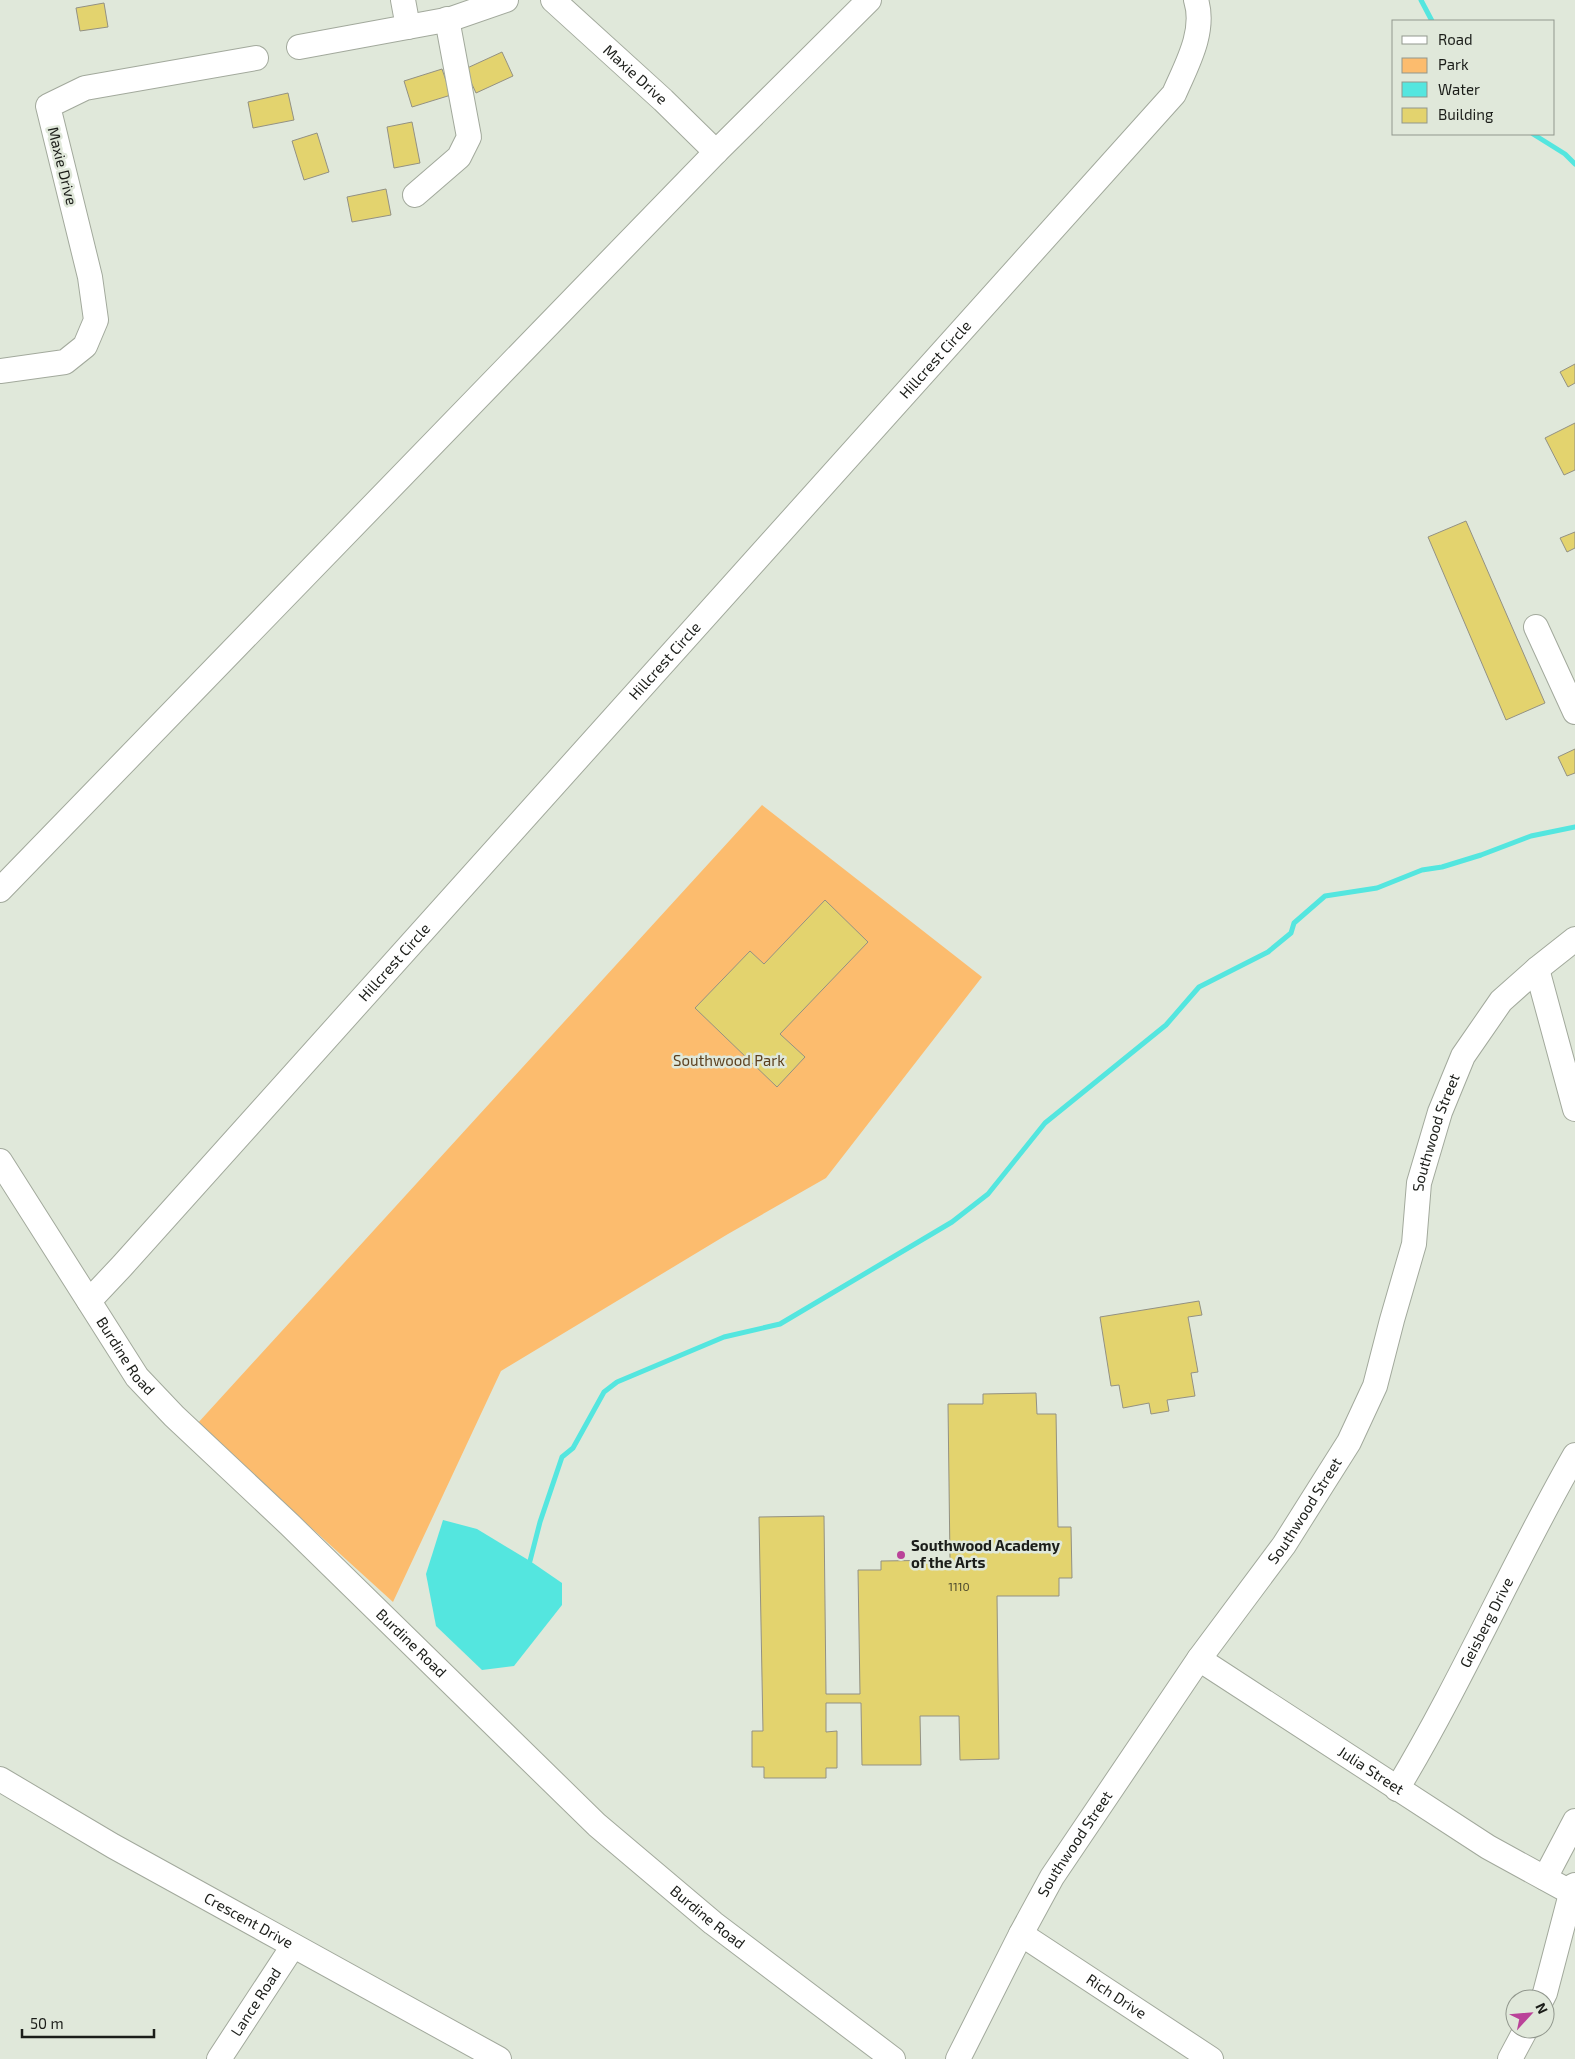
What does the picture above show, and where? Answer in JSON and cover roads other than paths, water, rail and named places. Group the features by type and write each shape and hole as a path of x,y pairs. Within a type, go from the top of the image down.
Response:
{"street":[{"path":"403,0 408,27"},
{"path":"298,47 447,20 488,8 506,0"},
{"name":"Maxie Drive","path":"553,0 663,100 716,152"},
{"path":"0,890 716,152 869,0"},
{"name":"Hillcrest Circle","path":"89,1301 129,1259 1174,94 1194,47 1199,10 1196,0"},
{"path":"415,195 459,157 469,137 447,20"},
{"name":"Maxie Drive","path":"0,371 65,362 85,346 96,320 90,277 48,106 85,88 256,58"},
{"path":"1536,627 1575,712"},
{"name":"Southwood Street","path":"958,2059 1020,1934 1052,1877 1198,1659 1284,1545 1349,1442 1375,1386 1414,1244 1419,1183 1440,1112 1463,1056 1501,1001 1575,939"},
{"path":"1537,969 1575,1109"},
{"name":"Burdine Road","path":"0,1161 137,1377 174,1416 289,1524 597,1825 713,1923 892,2059"},
{"name":"Geisberg Drive","path":"1397,1789 1432,1730 1539,1519 1575,1456"},
{"name":"Julia Street","path":"1198,1659 1488,1847 1545,1878 1573,1889"},
{"name":"Crescent Drive","path":"0,1779 113,1846 499,2059"},
{"path":"1545,1878 1575,1821"},
{"path":"1547,1989 1573,1889"},
{"name":"Rich Drive","path":"1020,1934 1211,2059"},
{"name":"Lance Road","path":"218,2059 293,1946"},
{"path":"1510,2059 1521,2039"}],"water":[{"path":"443,1520 477,1529 562,1583 562,1605 514,1666 482,1670 436,1626 426,1574"}],"waterway":[{"path":"1421,0 1431,20"},
{"path":"1535,135 1565,154 1575,164"},
{"path":"530,1561 540,1522 562,1457 573,1448 604,1392 617,1382 724,1337 780,1324 952,1222 988,1194 1045,1123 1166,1025 1199,987 1268,952 1291,933 1294,923 1325,896 1377,888 1422,870 1442,867 1481,855 1531,836 1575,827"}],"place":[{"name":"Southwood Academy of the Arts","path":"901,1555"}],"park label":[{"name":"Southwood Park","path":"729,1061"}]}
